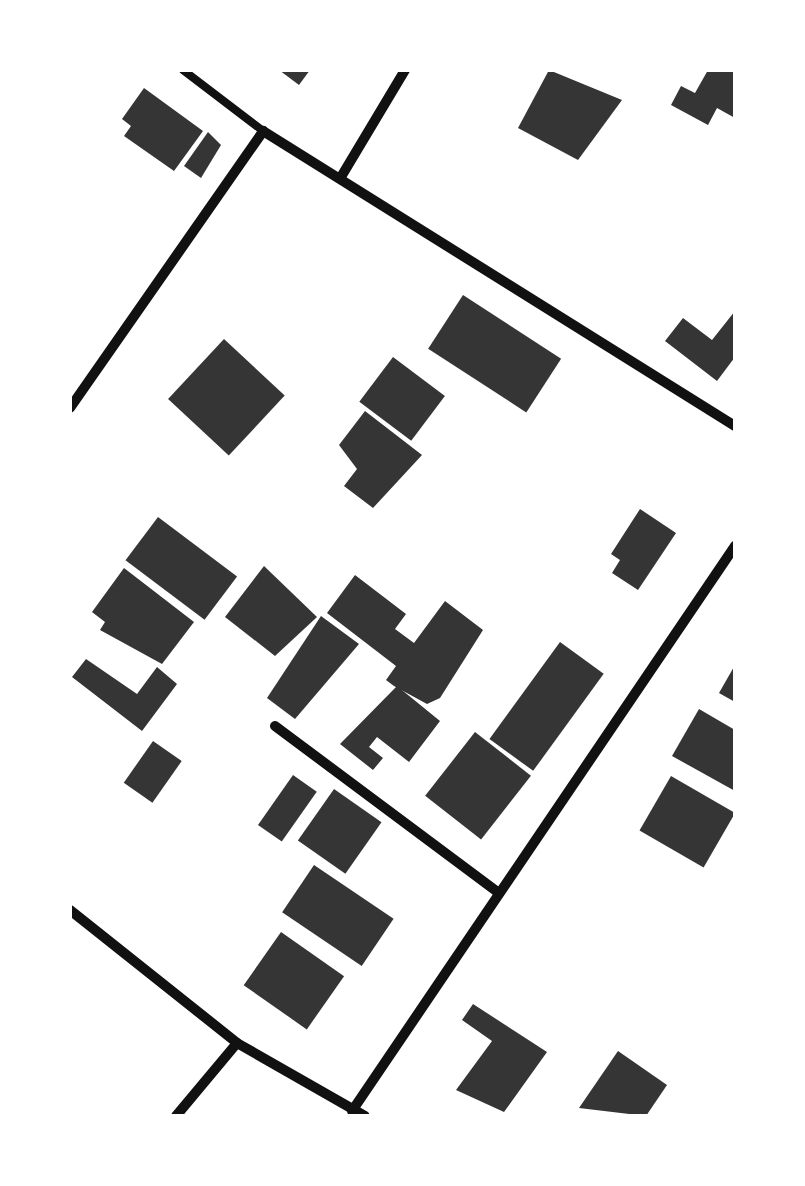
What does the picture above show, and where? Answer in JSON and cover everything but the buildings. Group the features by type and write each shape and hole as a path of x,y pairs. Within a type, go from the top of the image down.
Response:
{"street":[{"path":"341,177 405,70"},
{"path":"70,408 263,130 735,426"},
{"path":"352,1110 735,546"},
{"path":"274,726 498,892"},
{"path":"70,910 237,1042 365,1116"},
{"path":"176,1116 237,1042"}],"lane":[{"path":"183,70 263,130"}]}
